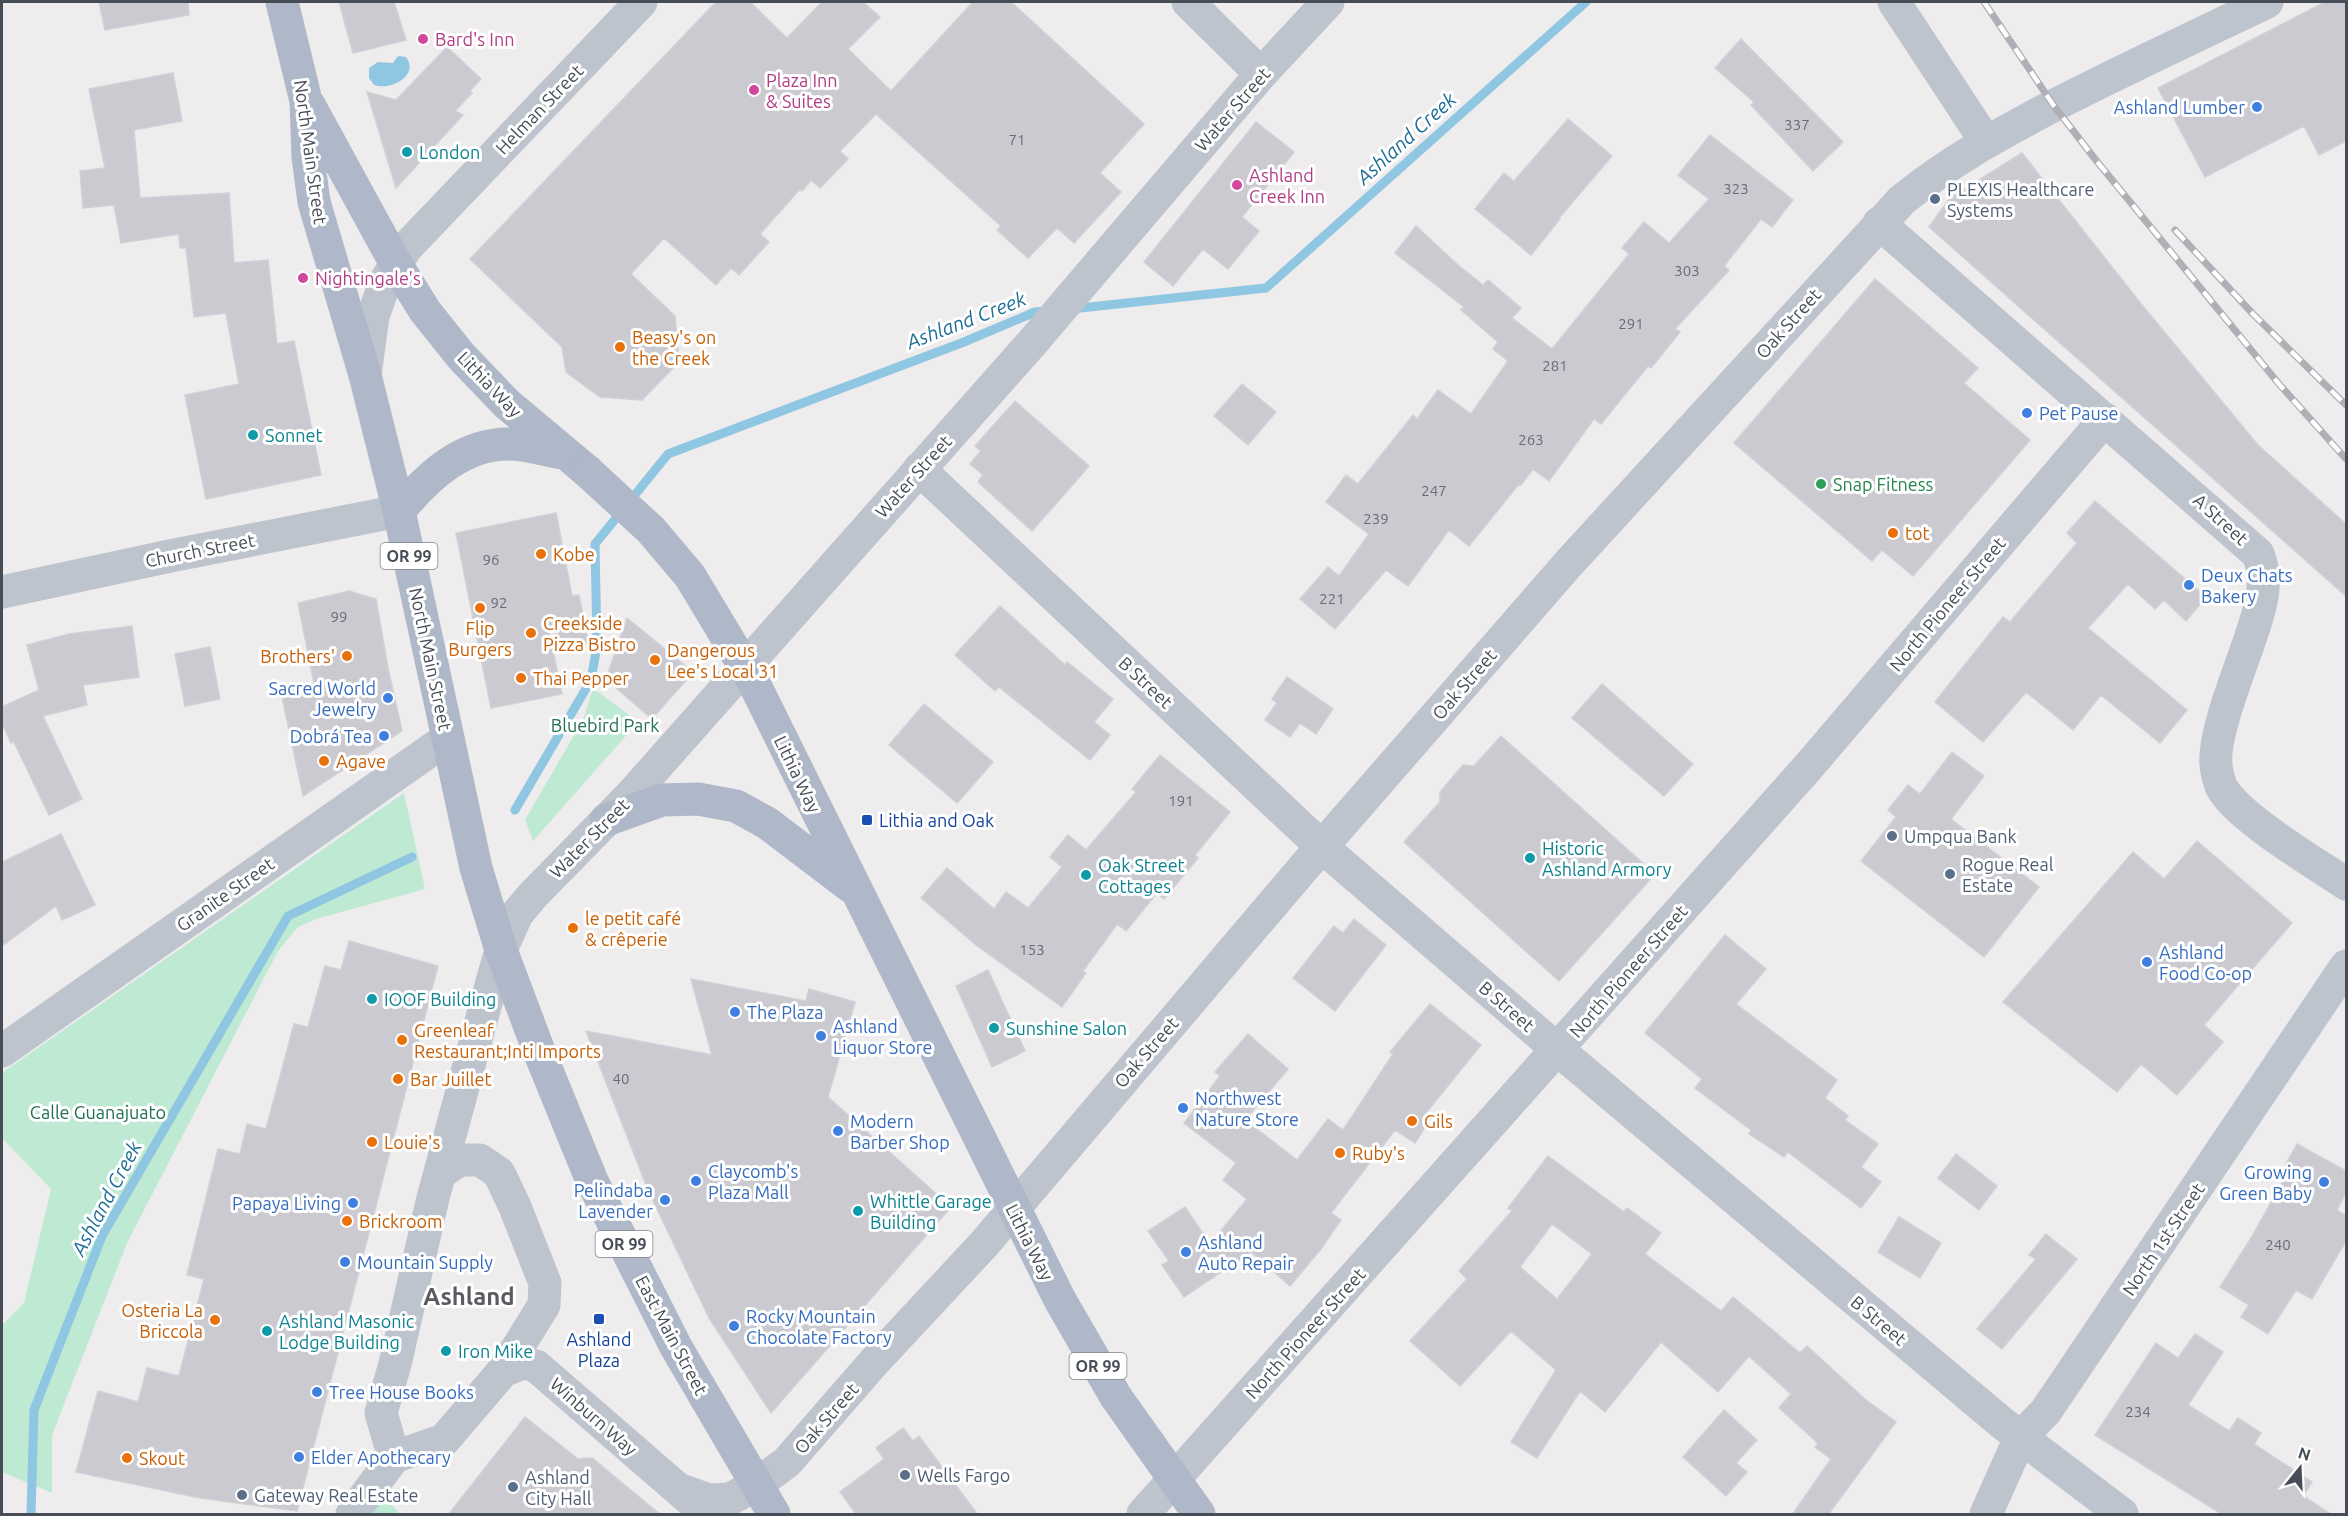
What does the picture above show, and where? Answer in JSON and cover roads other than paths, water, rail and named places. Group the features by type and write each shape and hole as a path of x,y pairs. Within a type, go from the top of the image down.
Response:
{"main road":[{"name":"North Main Street","path":"282,2 306,101 308,158 314,202 365,375 399,511 476,868 501,950"},
{"name":"Lithia Way","path":"306,101 396,264 425,311 461,356 507,404 651,530 690,576 752,679 854,889 1060,1300 1116,1397 1199,1515"},
{"path":"399,511 417,489 454,459 473,449 511,444 575,462"},
{"path":"606,820 662,800 698,799 736,806 767,823 854,889"},
{"name":"East Main Street","path":"501,950 592,1181 676,1347 774,1515"}],"street":[{"name":"Helman Street","path":"365,375 373,316 386,280 406,248 641,2"},
{"path":"1188,2 1262,74"},
{"name":"Water Street","path":"501,950 517,914 533,895 632,794 1031,344 1262,74 1328,2"},
{"path":"1894,2 1986,142"},
{"name":"Oak Street","path":"756,1485 787,1462 874,1362 984,1244 1322,847 1569,563 1902,200 1933,175 1986,142 2072,96 2267,2"},
{"name":"A Street","path":"1879,223 2258,554 2264,568 2262,603 2216,747 2216,766 2222,787 2237,806 2271,833 2346,884"},
{"name":"North Pioneer Street","path":"1143,1515 1809,766 2105,419"},
{"name":"B Street","path":"919,469 1322,847 1558,1050 2020,1438 2122,1515"},
{"name":"Church Street","path":"2,592 399,511"},
{"name":"Granite Street","path":"2,1051 448,738"},
{"path":"394,1457 381,1413 440,1173 501,950"},
{"name":"North 1st Street","path":"1986,1515 2020,1438 2046,1411 2346,966"},
{"path":"352,1515 394,1457 444,1440 502,1371 544,1305 545,1283 499,1173 480,1160 460,1160 440,1173"},
{"name":"Winburn Way","path":"502,1371 524,1363 536,1366 707,1515"},
{"name":"Winburn Way","path":"678,1489 709,1500 730,1499 756,1485"}],"water":[{"path":"398,56 406,57 409,64 406,76 388,86 374,85 369,78 369,68 378,62 393,63"}],"waterway":[{"name":"Ashland Creek","path":"1071,309 1266,288 1586,2"},
{"name":"Ashland Creek","path":"515,810 591,680 597,646 595,544 668,454 964,342 1035,312 1049,311"},
{"name":"Ashland Creek","path":"31,1514 34,1410 102,1236 288,916 412,857"}],"railway":[{"path":"1984,2 2054,106 2095,159 2279,384 2346,459"},
{"path":"2175,230 2253,314 2346,405"}],"place":[{"name":"Bard's Inn","path":"423,39"},
{"name":"Plaza Inn & Suites","path":"754,90"},
{"name":"Ashland Lumber","path":"2257,107"},
{"name":"London","path":"407,152"},
{"name":"Ashland Creek Inn","path":"1237,185"},
{"name":"PLEXIS Healthcare Systems","path":"1935,199"},
{"name":"Nightingale's","path":"303,278"},
{"name":"Beasy's on the Creek","path":"620,347"},
{"name":"Pet Pause","path":"2027,413"},
{"name":"Sonnet","path":"253,435"},
{"name":"Snap Fitness","path":"1821,484"},
{"name":"tot","path":"1893,533"},
{"name":"Kobe","path":"541,554"},
{"name":"Deux Chats Bakery","path":"2189,585"},
{"name":"Flip Burgers","path":"480,608"},
{"name":"Creekside Pizza Bistro","path":"531,633"},
{"name":"Brothers'","path":"347,656"},
{"name":"Dangerous Lee's Local 31","path":"655,660"},
{"name":"Thai Pepper","path":"521,678"},
{"name":"Sacred World Jewelry","path":"388,698"},
{"name":"Dobrá Tea","path":"384,736"},
{"name":"Agave","path":"324,761"},
{"name":"Lithia and Oak","path":"867,820"},
{"name":"Umpqua Bank","path":"1892,836"},
{"name":"Historic Ashland Armory","path":"1530,858"},
{"name":"Rogue Real Estate","path":"1950,874"},
{"name":"Oak Street Cottages","path":"1086,875"},
{"name":"le petit café & crêperie","path":"573,928"},
{"name":"Ashland Food Co-op","path":"2147,962"},
{"name":"IOOF Building","path":"372,999"},
{"name":"The Plaza","path":"735,1012"},
{"name":"Sunshine Salon","path":"994,1028"},
{"name":"Ashland Liquor Store","path":"821,1036"},
{"name":"Greenleaf Restaurant;Inti Imports","path":"402,1040"},
{"name":"Bar Juillet","path":"398,1079"},
{"name":"Northwest Nature Store","path":"1183,1108"},
{"name":"Gils","path":"1412,1121"},
{"name":"Modern Barber Shop","path":"838,1131"},
{"name":"Louie's","path":"372,1142"},
{"name":"Ruby's","path":"1340,1153"},
{"name":"Claycomb's Plaza Mall","path":"696,1181"},
{"name":"Growing Green Baby","path":"2324,1182"},
{"name":"Pelindaba Lavender","path":"665,1200"},
{"name":"Papaya Living","path":"353,1203"},
{"name":"Whittle Garage Building","path":"858,1211"},
{"name":"Brickroom","path":"347,1221"},
{"name":"Ashland Auto Repair","path":"1186,1252"},
{"name":"Mountain Supply","path":"345,1262"},
{"name":"Ashland Plaza","path":"599,1319"},
{"name":"Osteria La Briccola","path":"215,1320"},
{"name":"Rocky Mountain Chocolate Factory","path":"734,1326"},
{"name":"Ashland Masonic Lodge Building","path":"267,1331"},
{"name":"Iron Mike","path":"446,1351"},
{"name":"Tree House Books","path":"317,1392"},
{"name":"Elder Apothecary","path":"299,1457"},
{"name":"Skout","path":"127,1458"},
{"name":"Wells Fargo","path":"905,1475"},
{"name":"Ashland City Hall","path":"513,1487"},
{"name":"Gateway Real Estate","path":"242,1495"}],"district":[{"name":"Ashland","path":"469,1296"}],"park label":[{"name":"Bluebird Park","path":"605,725"},
{"name":"Calle Guanajuato","path":"98,1112"}]}
